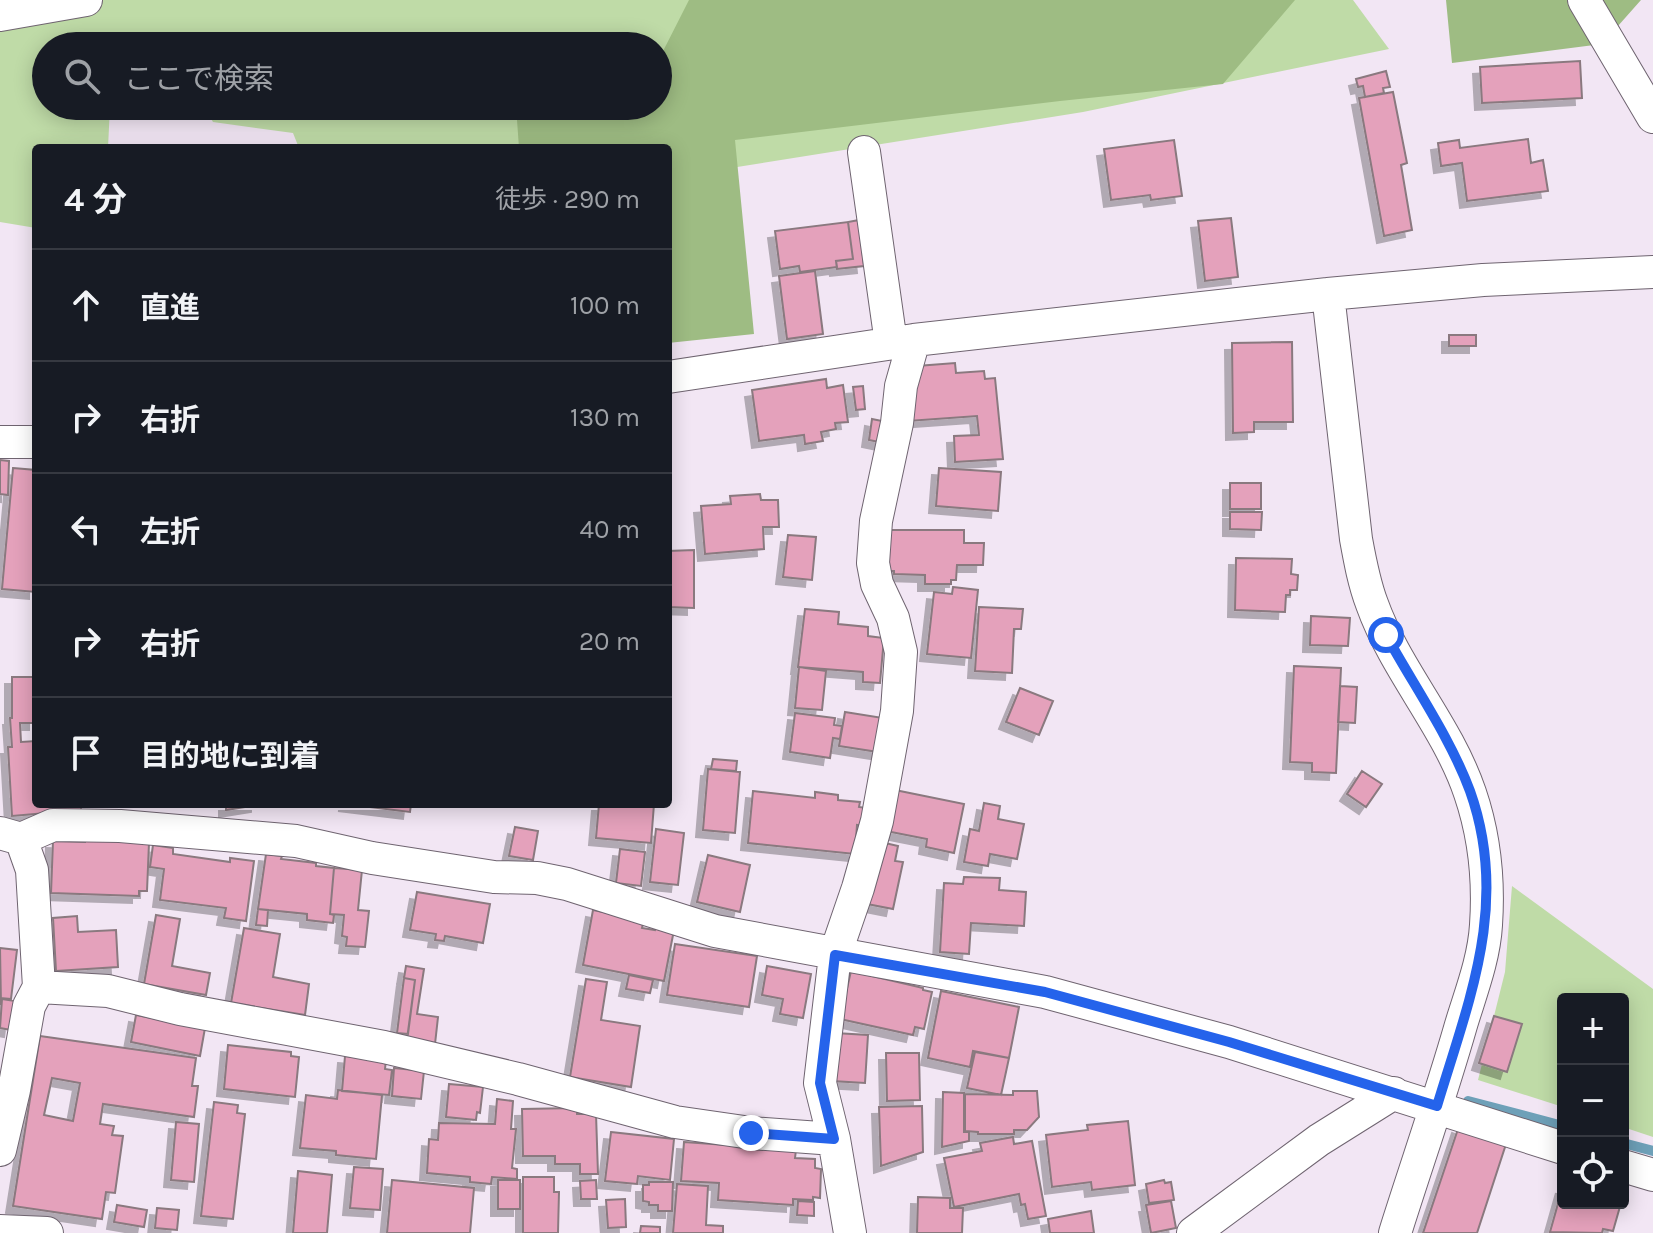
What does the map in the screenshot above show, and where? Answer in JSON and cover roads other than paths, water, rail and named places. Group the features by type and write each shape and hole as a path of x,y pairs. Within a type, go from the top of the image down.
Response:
{"street":[{"path":"0,15 86,0"},
{"path":"1584,0 1653,117"},
{"path":"850,1233 834,1139 820,1083 835,955 877,821 897,711 901,652 893,618 877,584 873,563 876,521 897,423 903,342 864,152"},
{"path":"672,376 903,342 1328,294 1483,280 1653,272"},
{"path":"1328,294 1362,572 1372,605 1386,635 1450,749 1470,792 1484,859 1486,927 1479,965 1395,1233"},
{"path":"0,442 32,442"},
{"path":"0,1150 7,1089 29,1006 39,987 32,870 10,836 53,825 120,826 296,841 387,860 494,877 537,878 567,884 715,931 1045,992 1229,1042 1557,1146"},
{"path":"39,987 108,991 180,1009 384,1047 518,1079 675,1122 751,1133 834,1139"},
{"path":"1193,1233 1330,1132 1394,1093"},
{"path":"1629,1168 1653,1175"},
{"path":"0,1231 47,1233"}],"waterway":[{"path":"1468,1101 1557,1124"},
{"path":"1629,1145 1653,1151"}]}
